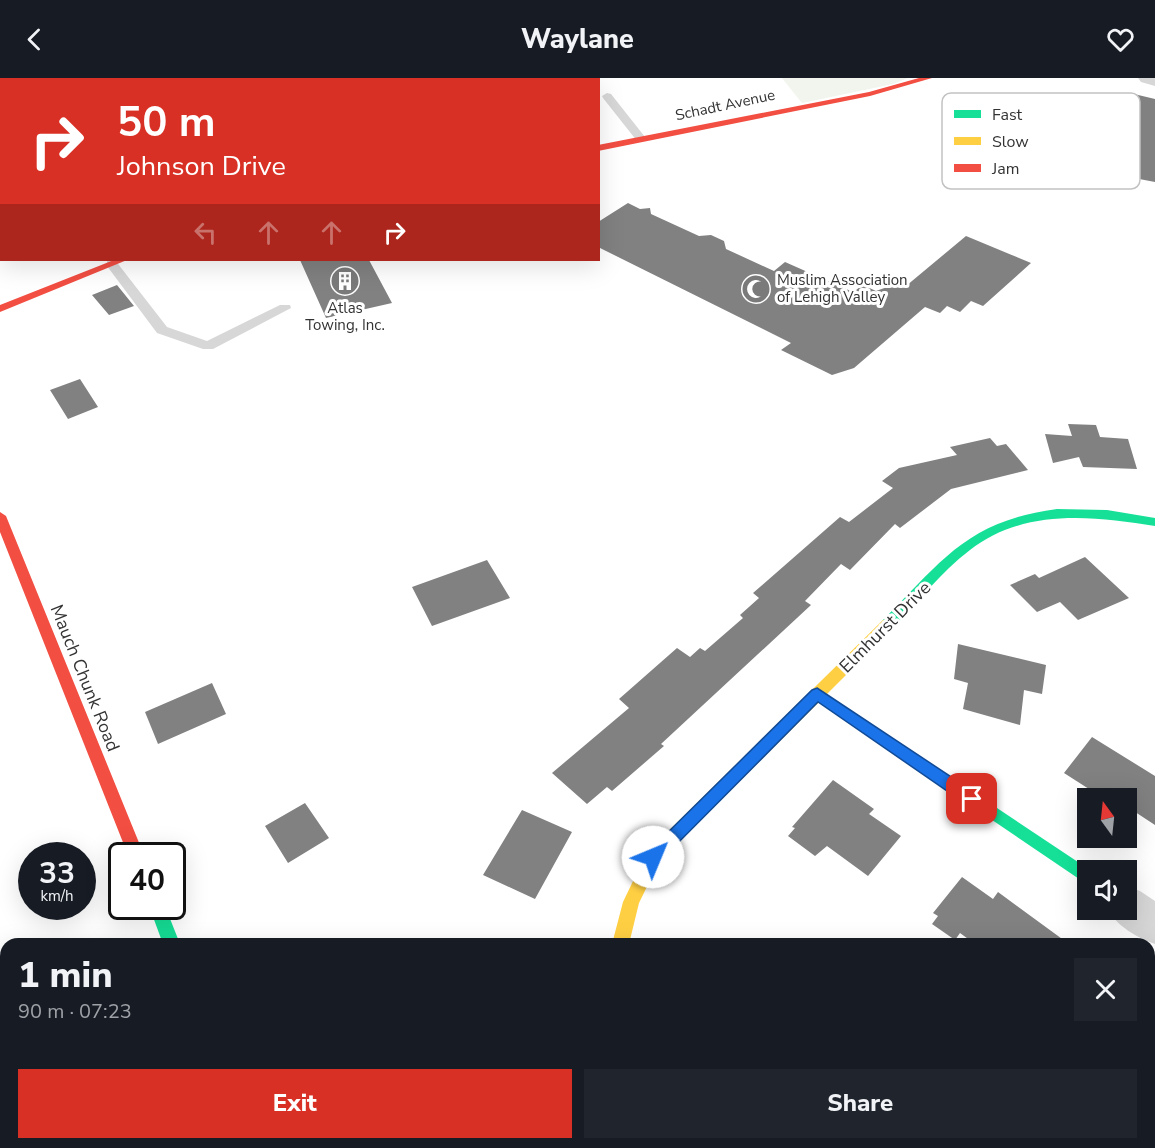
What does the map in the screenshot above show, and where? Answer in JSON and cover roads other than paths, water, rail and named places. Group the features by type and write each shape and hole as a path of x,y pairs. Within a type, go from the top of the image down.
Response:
{"street":[{"name":"Schadt Avenue","path":"600,148 870,94 928,78"},
{"path":"1148,78 1155,80"},
{"path":"0,309 116,261"},
{"name":"Elmhurst Drive","path":"622,938 631,903 653,857 966,546 987,532 1017,520 1051,513 1088,511 1120,514 1155,522"},
{"name":"Mauch Chunk Road","path":"0,516 131,842"},
{"path":"817,694 1077,871"},
{"path":"1137,912 1155,925"},
{"path":"163,920 170,938"}],"lane":[{"path":"607,96 641,139"},
{"path":"116,261 162,330 208,346 285,308"}],"place":[{"name":"Atlas Towing, Inc.","path":"345,281"},
{"name":"Muslim Association of Lehigh Valley","path":"756,289"}]}
